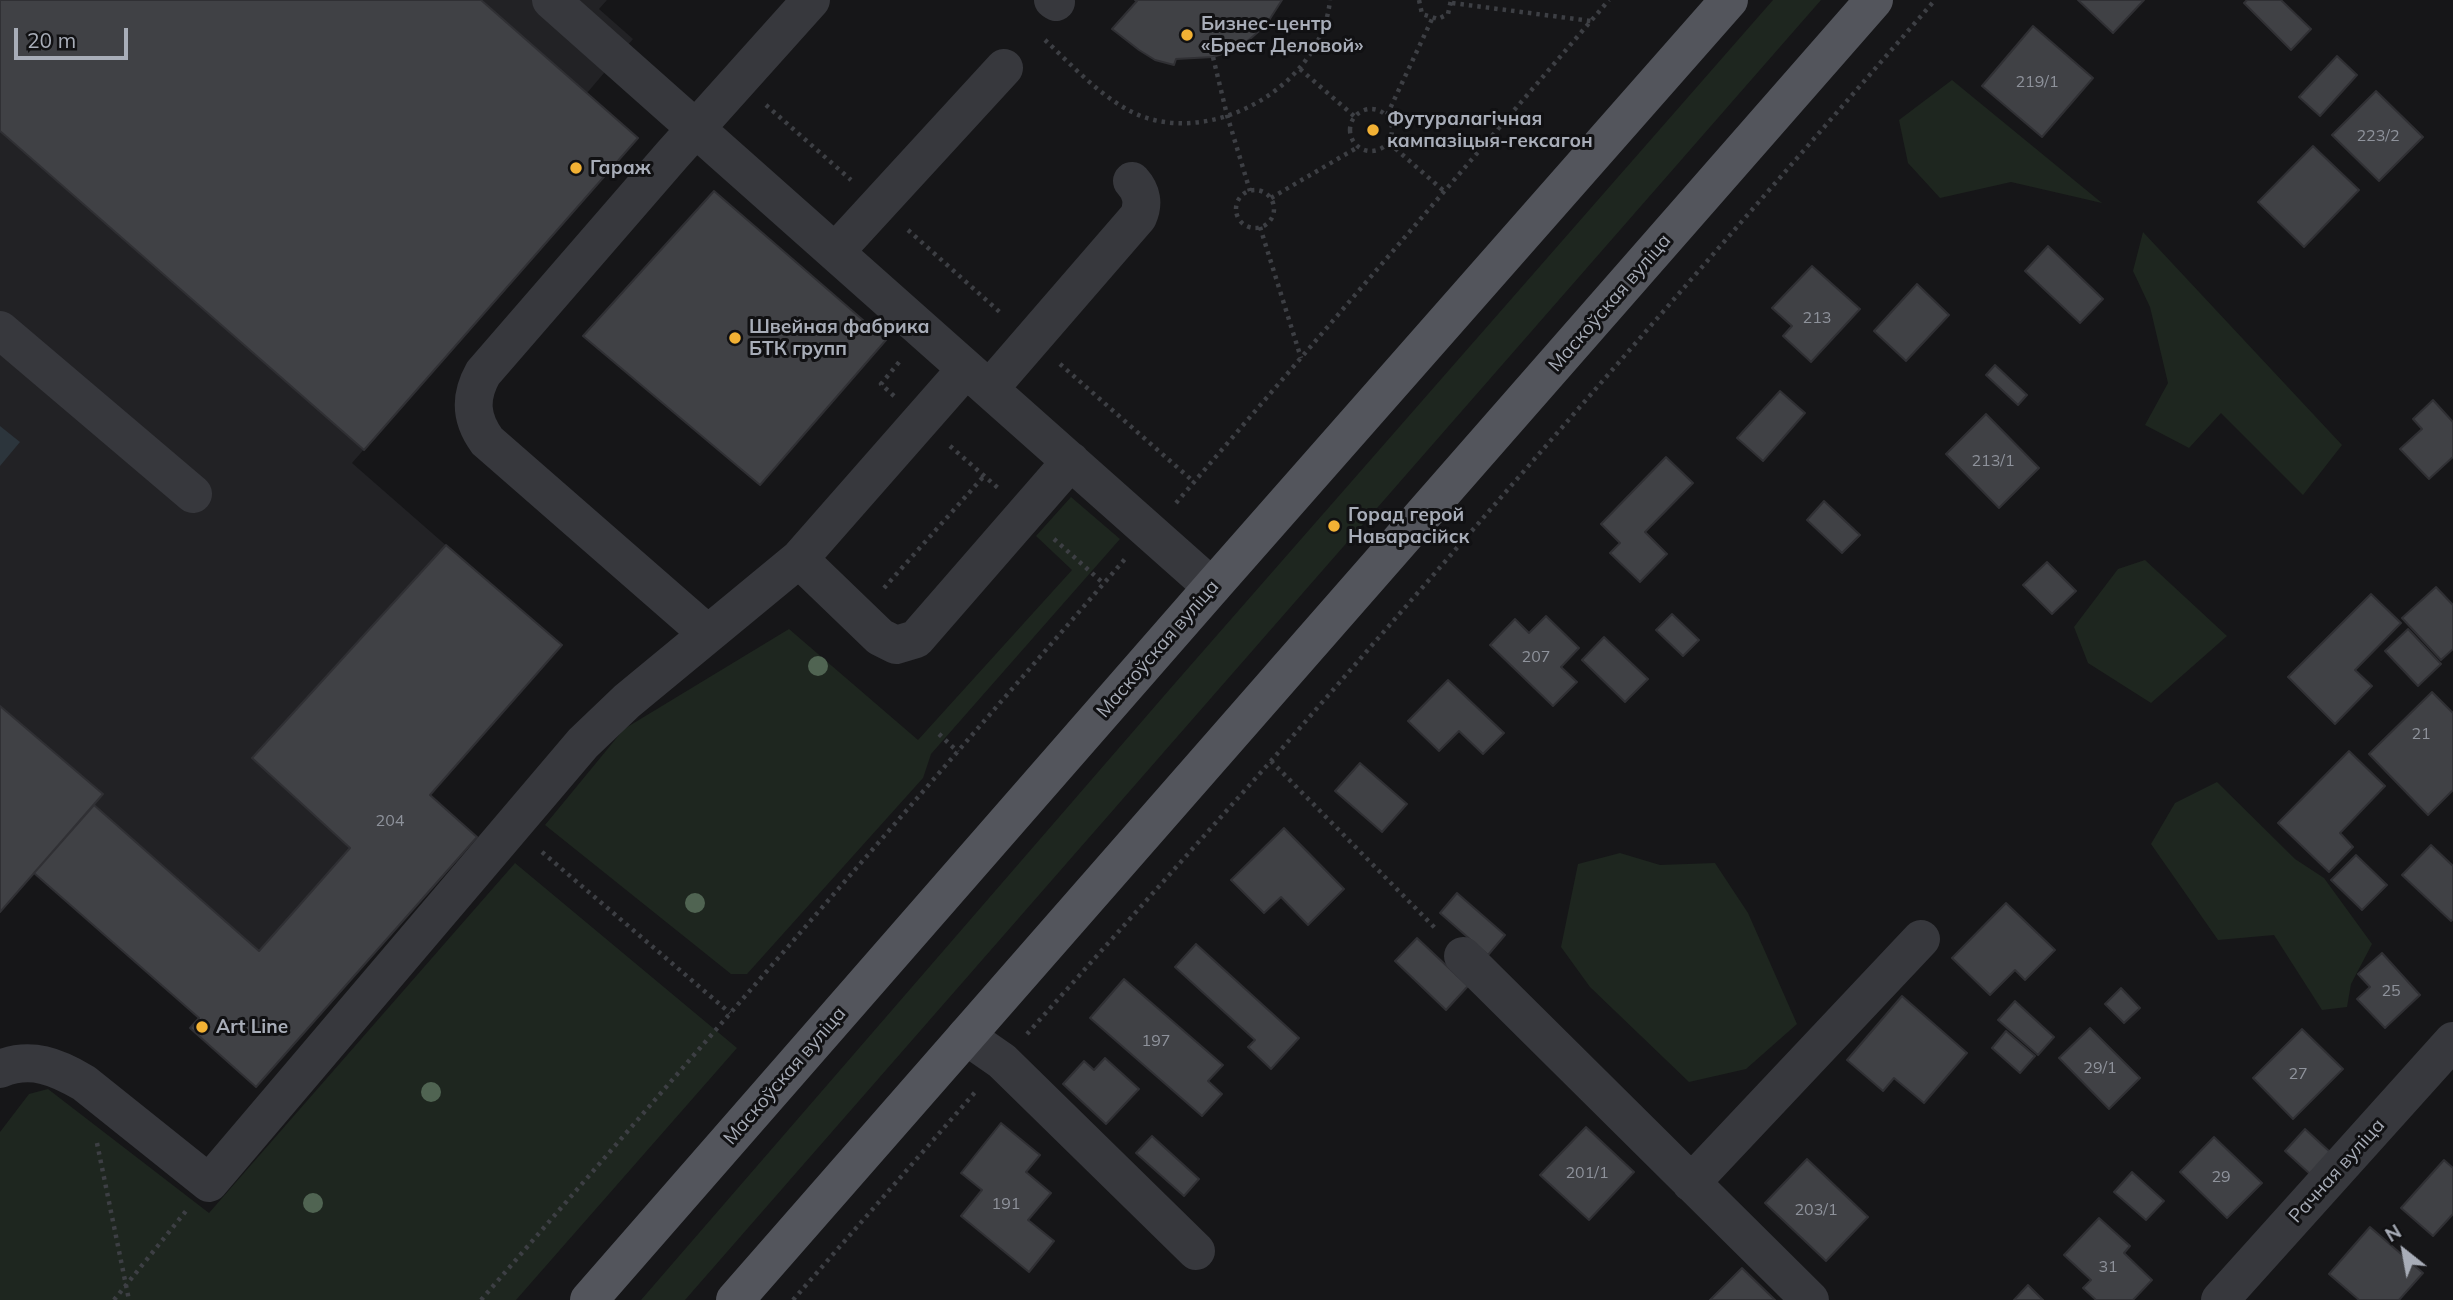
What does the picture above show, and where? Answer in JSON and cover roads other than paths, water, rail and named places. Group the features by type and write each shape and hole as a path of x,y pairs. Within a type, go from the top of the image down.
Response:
{"main road":[{"name":"Маскоўская вуліца","path":"589,1300 1729,0"},
{"name":"Маскоўская вуліца","path":"735,1300 1874,0"}],"street":[{"path":"551,0 1212,587"},
{"path":"708,634 487,441 478,428 473,413 476,385 482,373 811,0"},
{"path":"835,252 1004,68"},
{"path":"0,1069 30,1062 50,1066 84,1083 209,1183 583,743 627,701 799,559 921,421 1031,339 1138,217 1142,203 1138,187 1132,181"},
{"path":"0,330 193,494"},
{"path":"799,559 887,642 896,645 916,639 1071,461"},
{"path":"1691,1183 1921,939"},
{"path":"1463,956 1810,1300"},
{"path":"966,1037 1002,1061 1196,1251"},
{"name":"Рачная вуліца","path":"2220,1300 2453,1041"}],"place":[{"name":"Бизнес-центр «Брест Деловой»","path":"1187,35"},
{"name":"Футуралагічная кампазіцыя-гексагон","path":"1373,130"},
{"name":"Гараж","path":"576,168"},
{"name":"Швейная фабрика БТК групп","path":"735,338"},
{"name":"Горад герой Наварасійск","path":"1334,526"},
{"name":"Art Line","path":"202,1027"}]}
